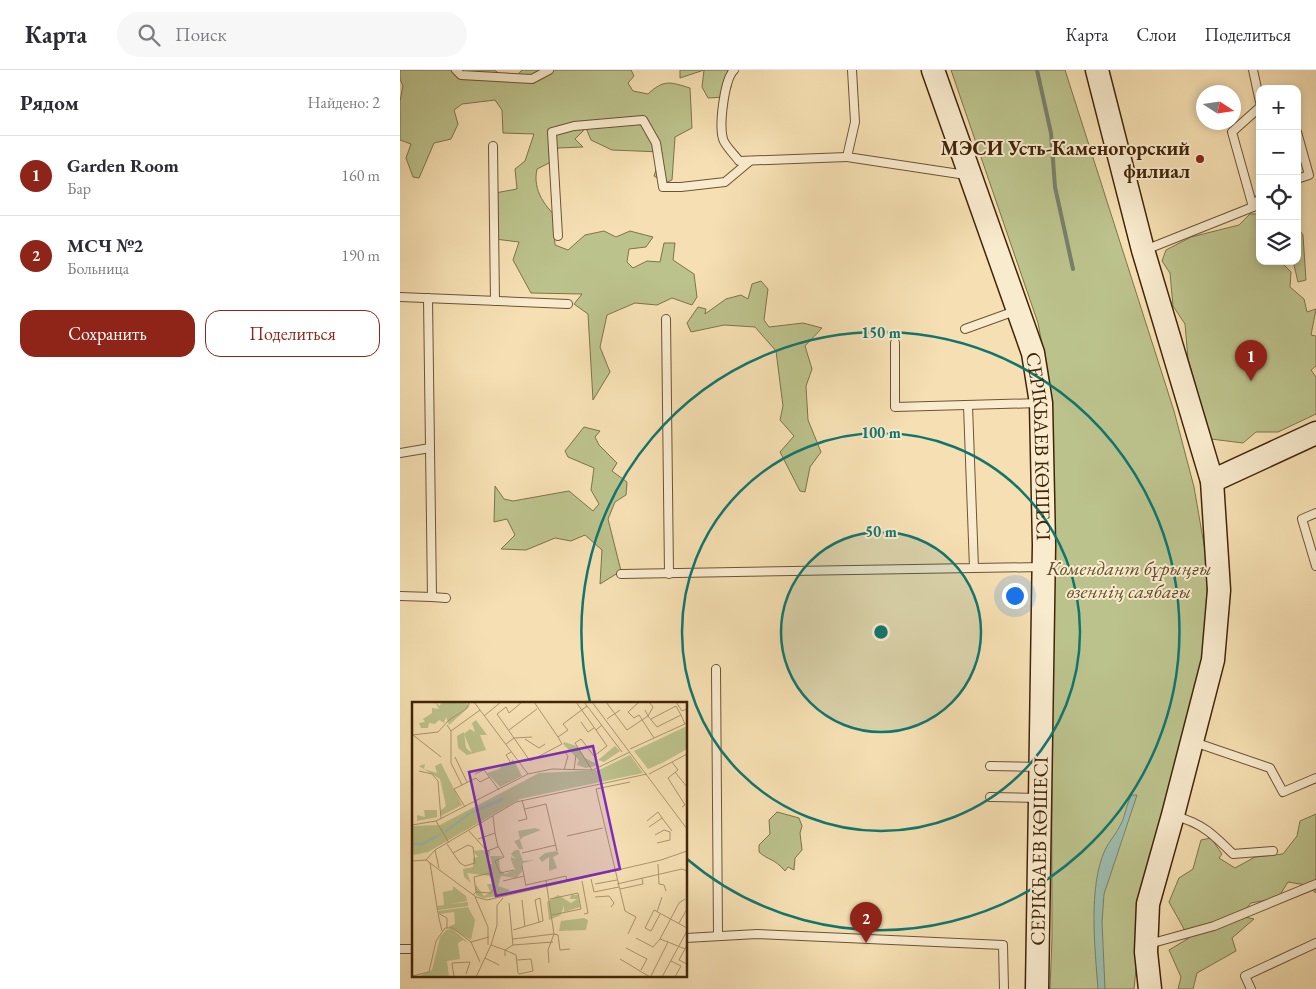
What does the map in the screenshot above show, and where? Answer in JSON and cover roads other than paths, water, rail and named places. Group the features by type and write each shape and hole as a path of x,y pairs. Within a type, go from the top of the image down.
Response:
{"street":[{"name":"СЕРІКБАЕВ КӨШЕСІ","path":"933,70 1019,309 1033,353 1041,403 1043,567 1037,989"},
{"path":"1098,70 1143,250 1212,481 1219,590 1213,660 1173,816 1148,904 1146,944 1150,989"},
{"path":"1212,481 1316,433"}],"lane":[{"path":"456,70 461,75 532,79 549,70"},
{"path":"734,70 729,75 724,95 723,140 740,161 847,158 971,175"},
{"path":"847,158 855,122 852,70"},
{"path":"1253,70 1256,85"},
{"path":"1253,207 1232,132 1256,111"},
{"path":"558,236 552,132 574,126 643,120 656,143 663,186 681,187 725,182 750,161"},
{"path":"493,146 495,301"},
{"path":"1301,146 1309,175 1301,178"},
{"path":"1143,250 1253,207 1256,203"},
{"path":"400,297 568,304"},
{"path":"428,298 432,597"},
{"path":"965,329 1019,309"},
{"path":"666,319 669,574"},
{"path":"895,342 895,407 1041,403"},
{"path":"968,406 974,568"},
{"path":"400,453 430,448"},
{"path":"1316,513 1302,519 1316,566"},
{"path":"621,574 1043,567"},
{"path":"400,596 446,598"},
{"path":"716,669 718,936"},
{"path":"1192,742 1270,768 1283,792 1316,778"},
{"path":"990,766 1040,767"},
{"path":"990,797 1040,798"},
{"path":"1173,816 1194,820 1233,854 1273,851"},
{"path":"1146,944 1214,926 1316,884"},
{"path":"688,938 757,934 1003,945 1004,989"},
{"path":"1251,989 1245,976 1316,943"}],"waterway":[{"path":"1037,70 1051,133 1055,187 1073,269"}],"place":[{"name":"МЭСИ Усть-Каменогорский филиал","path":"1200,159"},
{"name":"Garden Room","path":"1251,381"},
{"name":"МСЧ №2","path":"866,943"}],"park label":[{"name":"Комендант бұрыңғы өзеннің саябағы","path":"1129,580"}]}
